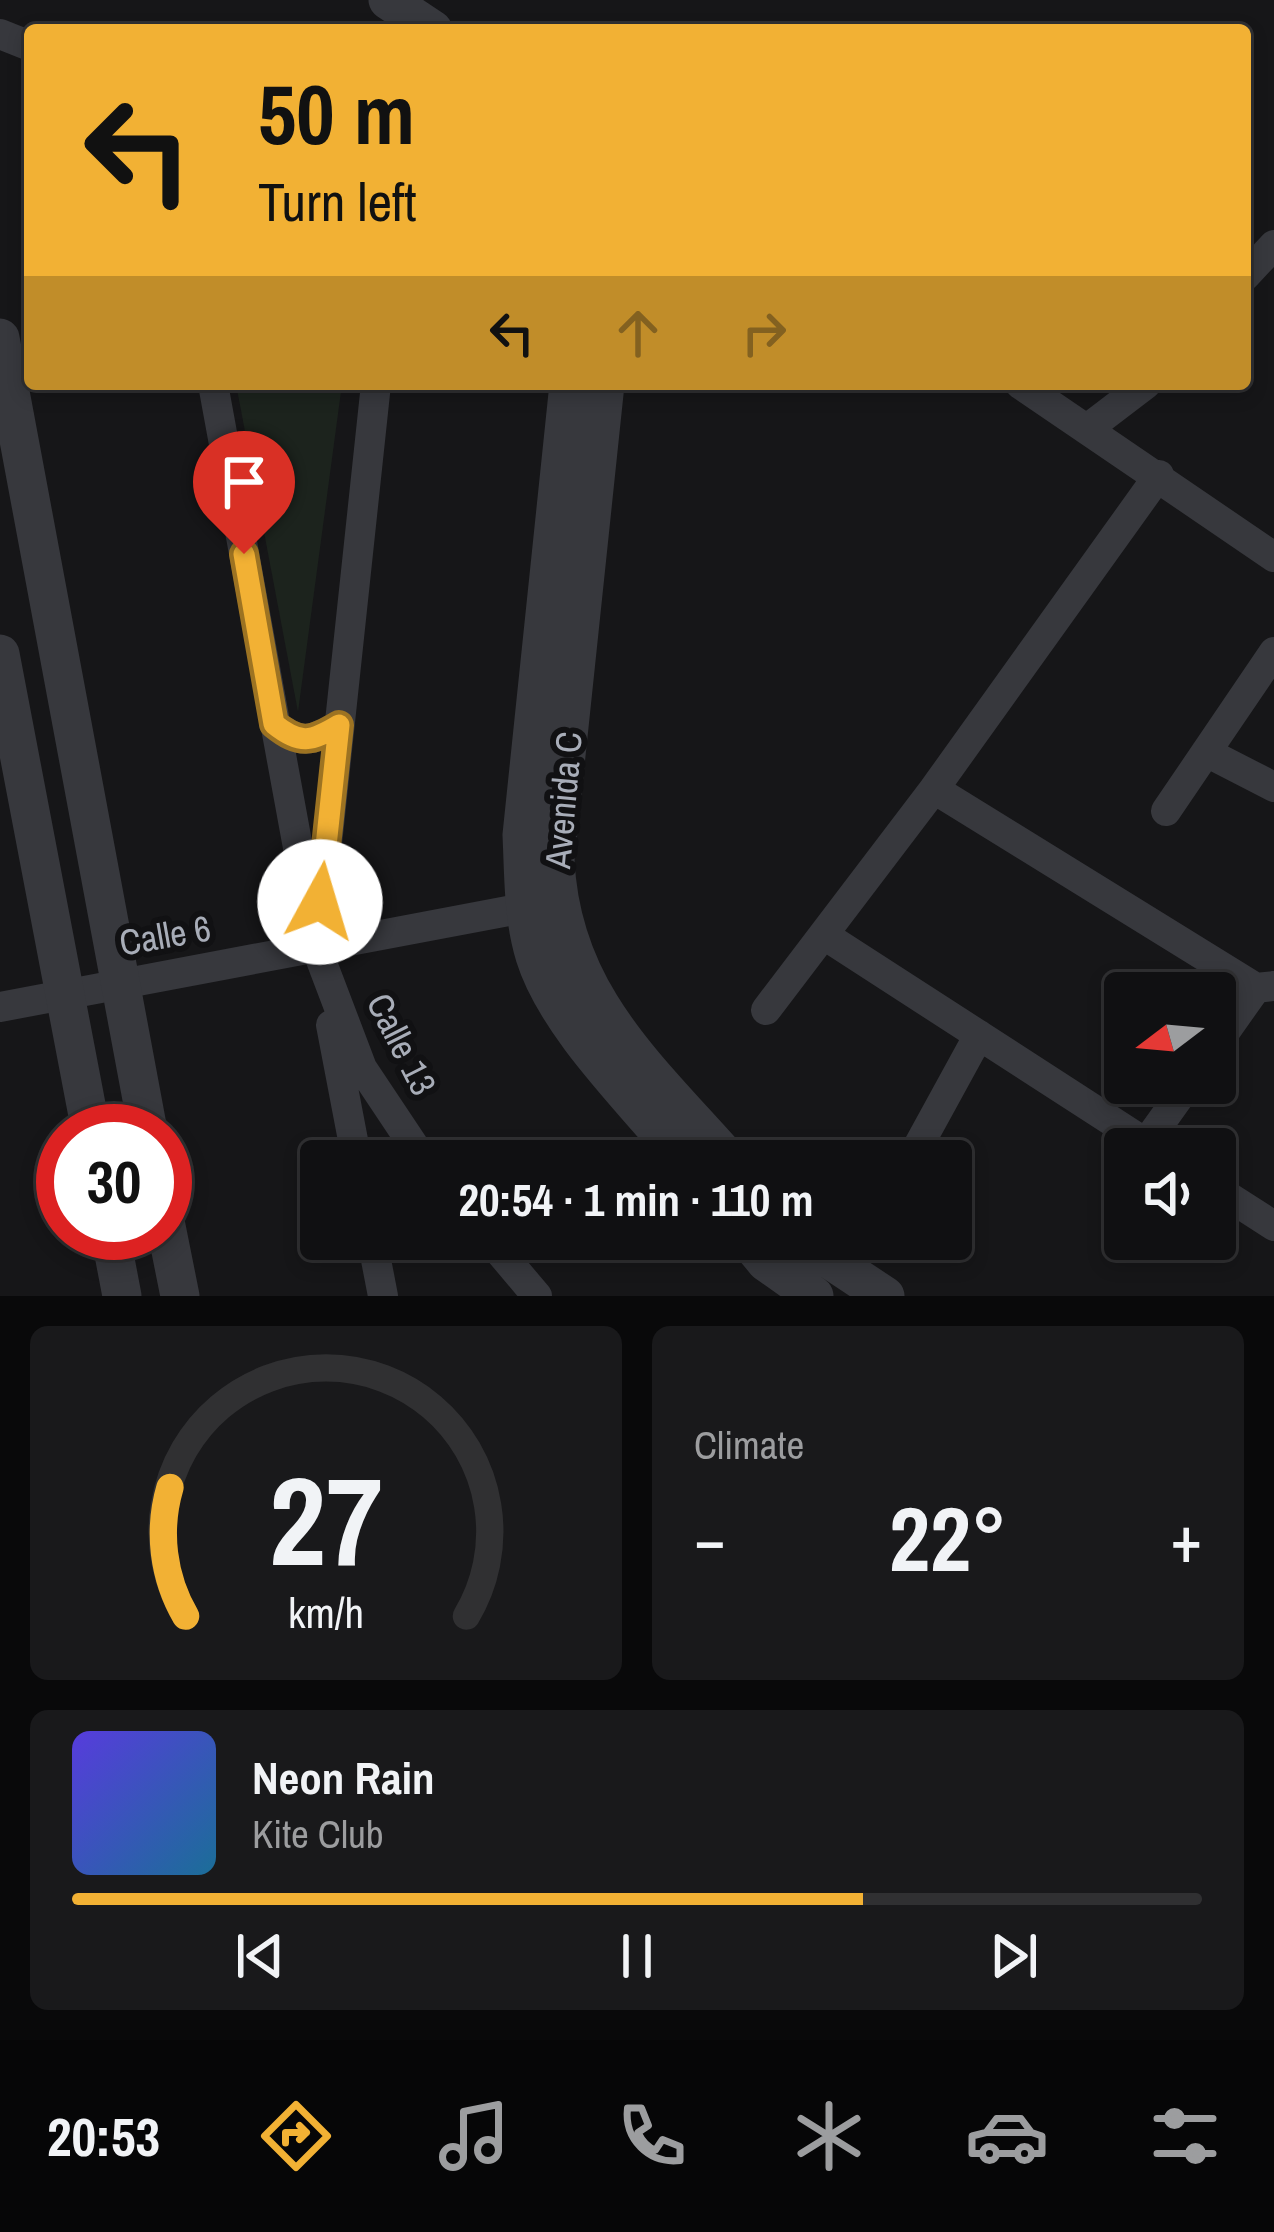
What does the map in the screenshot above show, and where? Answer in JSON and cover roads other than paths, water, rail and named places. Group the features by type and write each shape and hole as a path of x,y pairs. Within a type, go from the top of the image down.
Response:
{"street":[{"path":"388,0 424,24"},
{"path":"1251,270 1274,245"},
{"path":"0,338 143,1104"},
{"path":"214,390 352,1140"},
{"name":"Calle 13","path":"375,390 316,947 362,1067 410,1140"},
{"name":"Avenida C","path":"568,390 522,835 541,905 609,1025 711,1140"},
{"name":"Avenida C","path":"604,390 555,860 541,905 536,958 555,1001 667,1140"},
{"path":"1029,390 1274,557"},
{"path":"1087,429 1139,390"},
{"path":"766,1010 934,789 1159,475"},
{"path":"1166,811 1274,652"},
{"path":"0,655 86,1104"},
{"path":"274,724 295,741 314,740 339,725"},
{"path":"1206,752 1274,788"},
{"path":"934,789 1265,987 1236,1021"},
{"name":"Calle 6","path":"0,1007 541,905"},
{"path":"824,935 1123,1128"},
{"path":"922,1140 979,1035"},
{"path":"1236,1202 1274,1226"},
{"path":"115,1260 122,1296"},
{"path":"173,1260 180,1296"},
{"path":"376,1260 383,1296"},
{"path":"507,1260 537,1296"},
{"path":"764,1260 831,1286 885,1296"},
{"path":"813,1260 831,1286"},
{"path":"831,1286 851,1260"}]}
